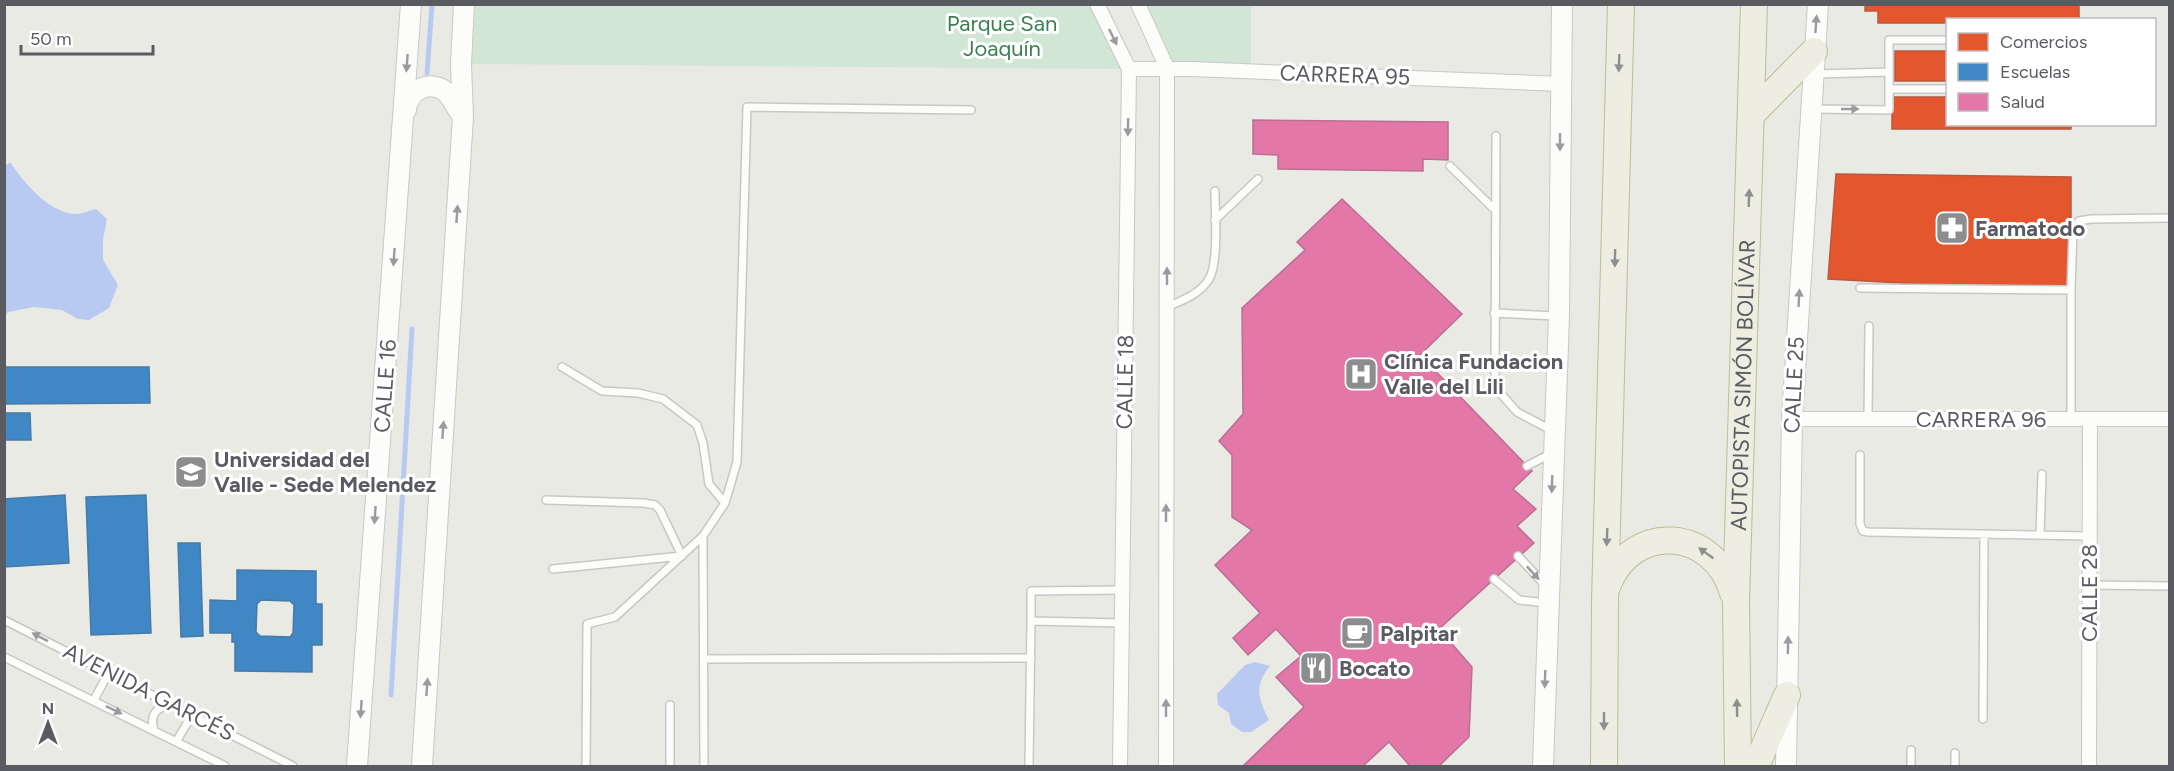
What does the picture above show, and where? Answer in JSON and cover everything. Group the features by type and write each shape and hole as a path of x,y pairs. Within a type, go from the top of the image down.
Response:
{"highway":[{"path":"1604,766 1605,600 1621,4"},
{"name":"AUTOPISTA SIMÓN BOLÍVAR","path":"1738,766 1736,601 1754,4"},
{"path":"1752,114 1814,62"},
{"path":"1605,600 1611,576 1626,557 1647,544 1671,540 1695,545 1706,551 1720,564 1729,579 1736,601"},
{"path":"1756,766 1787,695"}],"street":[{"name":"CALLE 16","path":"357,766 411,4"},
{"path":"422,766 463,116 461,64 464,4"},
{"name":"CALLE 18","path":"1097,4 1129,69 1120,766"},
{"name":"CALLE 18","path":"1138,4 1167,68 1166,766"},
{"path":"1543,766 1553,431 1559,316 1562,4"},
{"name":"CALLE 25","path":"1786,766 1792,419 1818,4"},
{"name":"CARRERA 95","path":"1129,69 1167,68 1561,84"},
{"path":"400,178 406,105 411,95 424,87 439,88 448,94 463,116"},
{"name":"CARRERA 96","path":"1792,419 2169,419"},
{"name":"CALLE 28","path":"2089,766 2090,419"}],"lane":[{"path":"1811,110 1889,110 1889,40 1946,40"},
{"path":"1814,62 1889,72"},
{"path":"1889,89 1946,89"},
{"path":"586,766 587,624 615,617 703,536 725,503 737,462 747,107 971,110"},
{"path":"1496,136 1495,387 1516,412 1553,431"},
{"path":"1450,166 1495,210"},
{"path":"1215,220 1258,179"},
{"path":"1167,307 1189,298 1209,279 1214,259 1215,191"},
{"path":"2071,419 2073,231 2079,221 2091,219 2169,218"},
{"path":"1860,288 2072,290"},
{"path":"1494,313 1559,316"},
{"path":"1868,419 1869,326"},
{"path":"562,367 602,391 638,393 663,399 697,426 703,443 709,484 725,503"},
{"path":"1527,466 1553,453"},
{"path":"1860,455 1860,524 1863,531 2090,536"},
{"path":"2040,535 2042,474"},
{"path":"546,500 655,505 665,518 682,556"},
{"path":"1983,719 1984,534"},
{"path":"703,536 704,766"},
{"path":"553,569 682,556"},
{"path":"1494,579 1519,600 1548,596 1518,556"},
{"path":"2090,585 2169,586"},
{"path":"1029,766 1030,591 1122,590"},
{"name":"AVENIDA GARCÉS","path":"4,620 293,766"},
{"path":"1031,621 1122,623"},
{"name":"AVENIDA GARCÉS","path":"4,657 225,766"},
{"path":"704,659 1031,658"},
{"path":"94,700 109,672"},
{"path":"154,730 153,715 157,709 164,705 172,705"},
{"path":"670,705 670,766"},
{"path":"176,741 192,715"},
{"path":"1911,750 1911,766"},
{"path":"1955,753 1955,766"}],"green space":[{"name":"Parque San Joaquín","path":"1097,4 1129,69 461,64 464,5"},
{"path":"1138,5 1251,5 1251,72 1167,68"}],"water":[{"path":"10,162 30,188 57,209 77,214 96,209 107,219 103,240 103,260 118,285 109,308 89,320 78,319 62,310 34,307 8,312 5,317 4,167"},
{"path":"1255,662 1270,666 1262,680 1259,692 1269,720 1251,732 1242,732 1231,724 1229,713 1218,705 1217,694 1245,665"}],"building: Comercios":[{"path":"1865,4 2079,4 2079,18 1946,18 1946,23 1878,23 1878,11 1865,11"},
{"path":"1895,51 1946,51 1946,81 1895,81"},
{"path":"1892,97 1946,97 1946,126 2071,126 2071,129 1892,129"},
{"name":"Farmatodo","path":"1836,174 2071,177 2071,290 1828,279"}],"building: Escuelas":[{"path":"4,367 149,367 150,403 4,404"},
{"path":"4,413 30,413 31,440 4,440"},
{"path":"65,495 69,563 4,567 4,499"},
{"path":"146,495 151,633 91,635 86,497"},
{"path":"178,543 200,543 203,636 181,637"},
{"path":"237,570 316,571 316,604 322,604 322,645 312,645 312,672 235,671 235,642 232,642 232,633 210,633 210,600 237,601","holes":["261,600 290,601 294,605 293,633 290,637 260,636 256,632 257,604"]}],"building: Salud":[{"path":"1253,120 1448,122 1448,160 1423,159 1423,171 1278,169 1278,155 1253,154"},
{"path":"1342,199 1462,314 1420,355 1532,471 1513,489 1536,509 1517,526 1534,543 1439,629 1472,667 1469,737 1439,766 1410,766 1389,742 1363,766 1243,766 1304,707 1276,677 1301,656 1276,629 1248,655 1233,638 1260,613 1215,565 1252,530 1232,517 1232,455 1219,441 1243,414 1242,308 1305,250 1297,242"}],"waterway":[{"path":"427,73 432,4"},
{"path":"391,695 412,329"}],"place":[{"name":"Farmatodo","path":"1952,228"},
{"name":"Clínica Fundacion Valle del Lili","path":"1361,374"},
{"name":"Universidad del Valle - Sede Melendez","path":"191,472"},
{"name":"Palpitar","path":"1357,633"},
{"name":"Bocato","path":"1316,668"}]}
